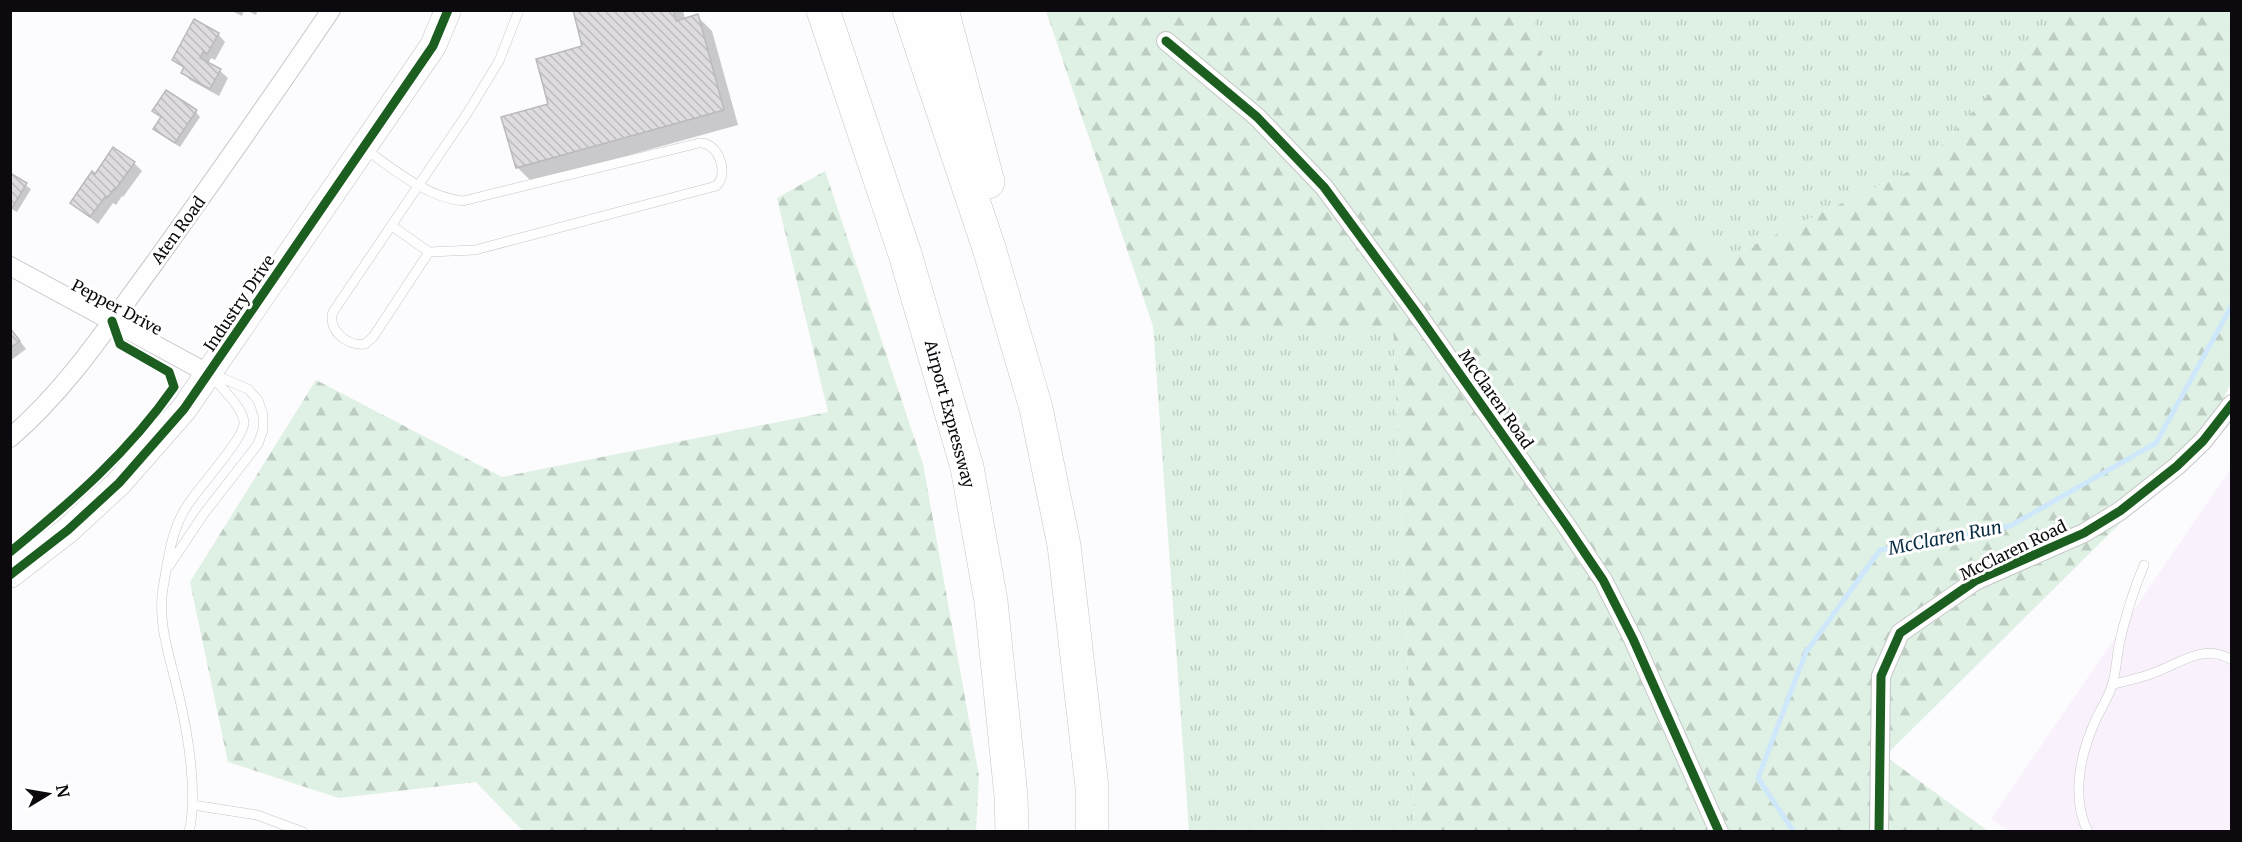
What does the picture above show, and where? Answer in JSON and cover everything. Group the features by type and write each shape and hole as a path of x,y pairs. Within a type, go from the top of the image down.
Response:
{"highway":[{"path":"818,10 905,254"},
{"name":"Airport Expressway","path":"823,10 905,254 967,467 992,601 1011,796 1012,831"},
{"path":"909,10 989,248 1036,408 1064,544 1092,787"},
{"path":"942,10 1065,462 1085,615 1092,831"}],"street":[{"name":"Aten Road","path":"10,438 60,390 79,367 253,126 331,10"},
{"name":"Industry Drive","path":"10,575 68,530 119,483 164,433 209,374 433,46 448,10"},
{"name":"McClaren Road","path":"1166,41 1257,117 1324,187 1416,312 1566,525 1603,580 1633,639 1719,831"},
{"name":"Pepper Drive","path":"10,266 209,374"},
{"name":"McClaren Road","path":"1879,831 1881,676 1900,633 1975,581 2084,533 2120,511 2177,466 2202,441 2232,404"}],"lane":[{"path":"429,252 370,341 360,345 355,344 336,333 331,321 333,312 420,186 499,61 519,10"},
{"path":"363,148 420,186 447,199 463,201 704,142 716,150 723,174 716,186 475,250 429,252 392,226"},
{"path":"189,831 193,805 188,744 165,641 162,613 163,590 171,539 186,507 242,432 244,424 240,409 209,374"},
{"path":"167,569 204,514 258,444 263,430 263,415 258,400 248,389 209,374"},
{"path":"216,468 231,479"},
{"path":"2088,831 2079,803 2078,785 2083,761 2093,727 2112,685 2133,592 2145,565"},
{"path":"2112,685 2148,676 2183,659 2203,654 2216,653 2232,660"},
{"path":"193,805 257,814 303,831"}],"shaded area":[{"path":"2231,468 2231,831 2010,831 1991,819"}],"green space":[{"path":"1046,11 1531,11 1555,110 1722,260 1924,164 2066,11 2231,11 2231,383 2203,441 1885,756 1988,831 1415,831 1393,326 1153,326"},
{"path":"1531,11 2066,11 1924,164 1722,260 1555,110"},
{"path":"825,171 923,464 979,776 976,831 523,831 476,782 339,798 228,762 190,582 316,380 502,477 828,412 777,198"},
{"path":"1153,326 1393,326 1415,831 1189,831"}],"building":[{"path":"573,10 673,10 676,21 698,14 724,110 516,168 501,117 548,104 536,59 582,46"},
{"path":"194,19 219,33 207,54 203,52 200,58 221,69 210,89 181,73 184,67 172,60"},
{"path":"166,90 197,110 175,143 153,129 161,117 152,111"},
{"path":"113,147 135,162 115,190 107,198 105,197 90,217 70,203 92,171 95,174"},
{"path":"10,173 27,183 12,208 10,207"},
{"path":"10,328 20,341 10,348"}],"waterway":[{"name":"McClaren Run","path":"1794,832 1758,778 1806,652 1880,550 2010,526 2156,443 2232,305"}],"cycle path":[{"path":"10,575 68,530 119,483 184,409 433,46 448,10"},
{"path":"1166,41 1257,117 1324,187 1416,312 1566,525 1603,580 1633,639 1719,832"},
{"path":"10,552 77,495 118,455 157,411 174,387 169,372 120,344 112,321"},
{"path":"1879,832 1881,676 1900,633 1975,581 2084,533 2120,511 2177,466 2203,441 2232,404"}]}
